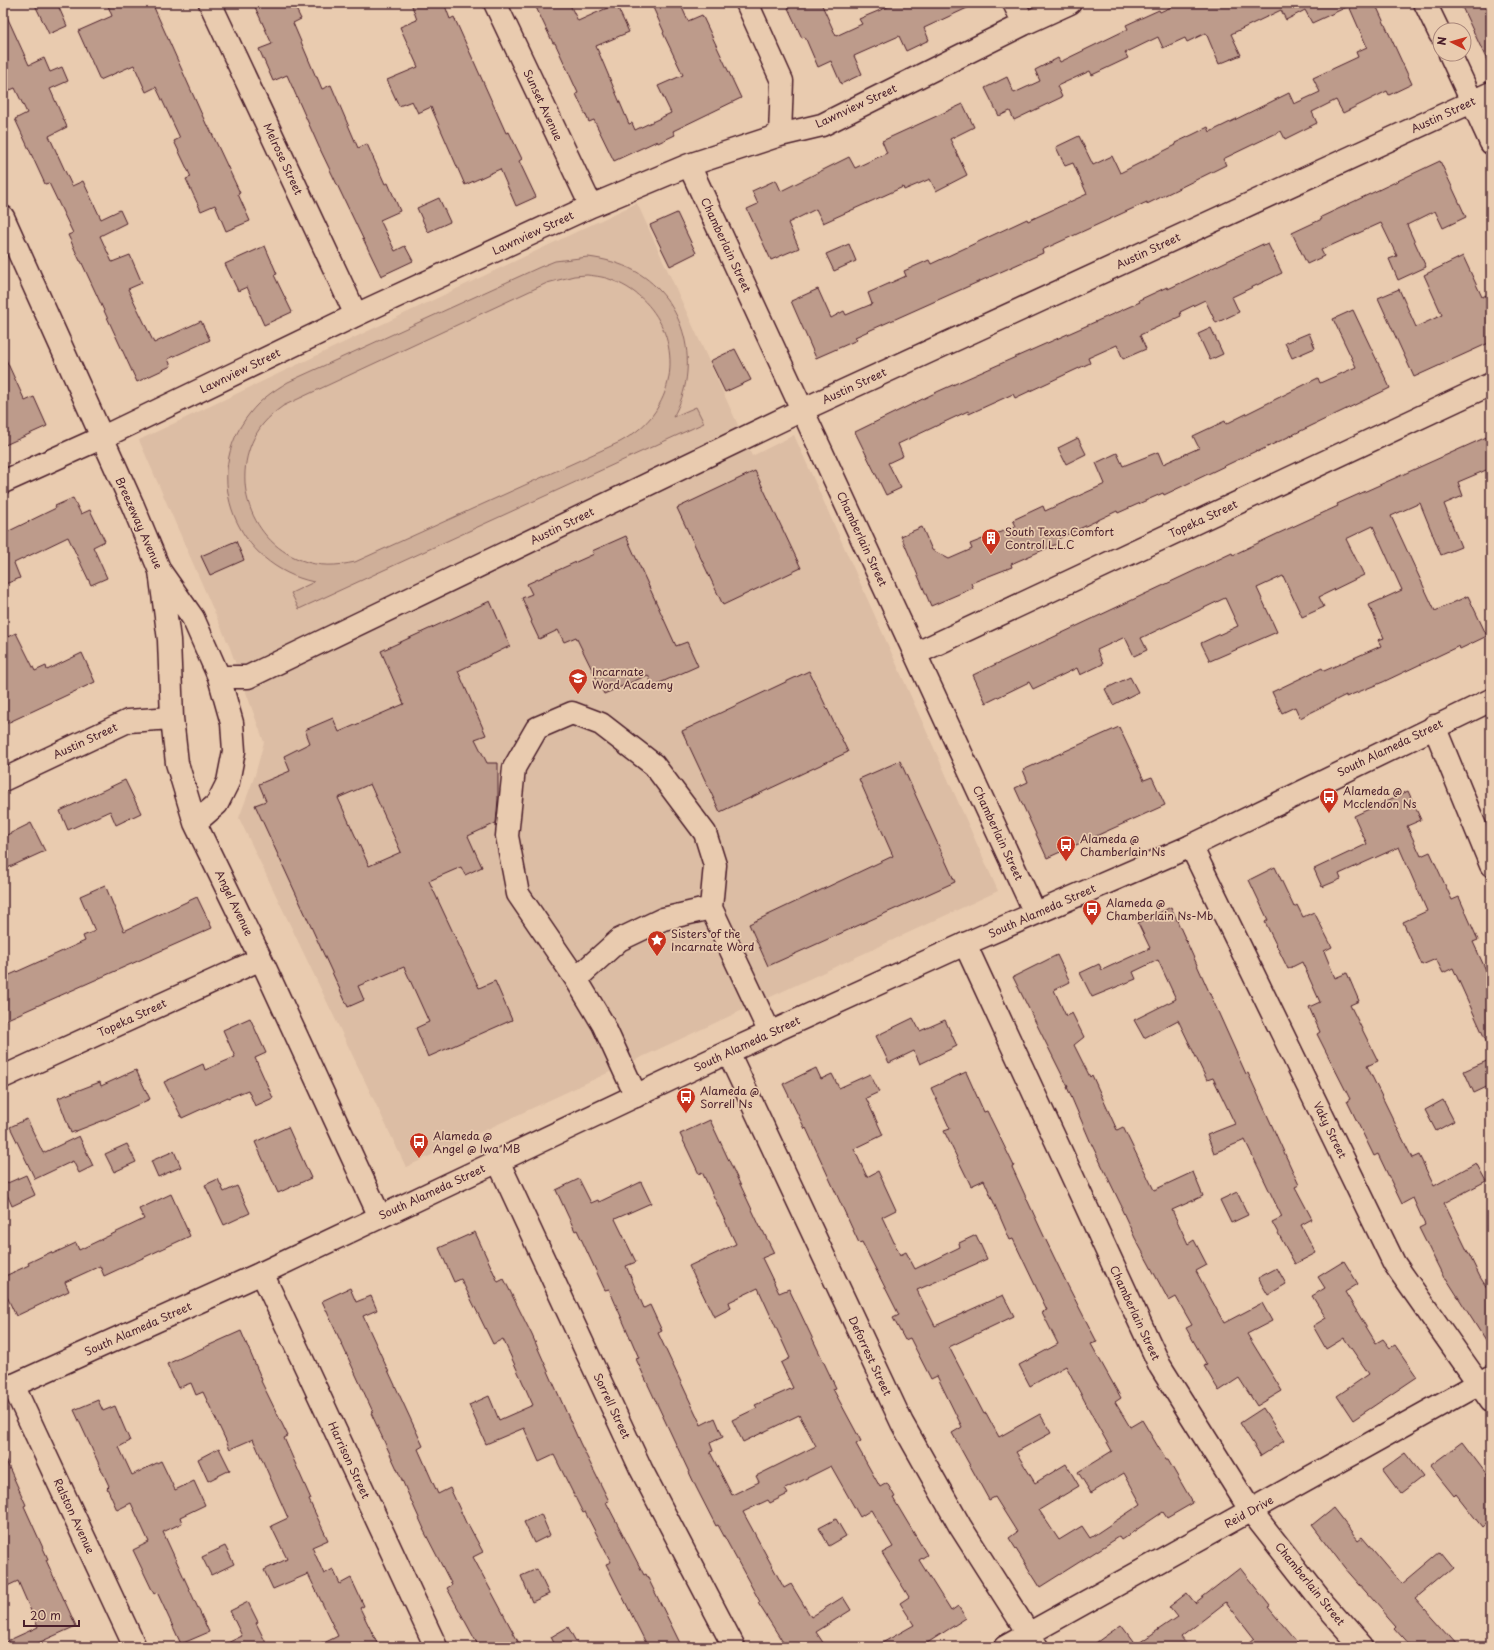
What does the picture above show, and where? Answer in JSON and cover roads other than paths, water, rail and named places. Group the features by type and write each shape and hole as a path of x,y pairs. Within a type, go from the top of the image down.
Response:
{"street":[{"name":"Melrose Street","path":"210,3 356,315"},
{"name":"Sunset Avenue","path":"495,3 591,206"},
{"path":"747,3 782,81 780,135"},
{"path":"1014,3 1024,24"},
{"name":"Lawnview Street","path":"3,482 101,438 356,315 591,206 689,165 780,135 822,125 1024,24 1070,3"},
{"path":"1425,3 1434,22"},
{"path":"1456,62 1482,97 1491,143"},
{"name":"Austin Street","path":"219,677 248,677 802,410 1482,97"},
{"name":"Chamberlain Street","path":"689,165 1035,913"},
{"name":"Breezeway Avenue","path":"3,217 101,438 133,506 160,570 193,618 219,677 232,723 234,751 228,782 217,804 195,823"},
{"name":"Topeka Street","path":"915,654 1491,384"},
{"name":"Angel Avenue","path":"160,570 169,640 172,718 177,763 195,823 261,959 380,1217"},
{"name":"South Alameda Street","path":"8,1387 262,1273 728,1052 965,944 1191,846 1434,726 1491,700"},
{"path":"636,1096 603,1024 576,979 518,894 507,836 514,768 537,728 572,713 601,724 654,765 705,834 715,865 711,908 770,1033"},
{"name":"Austin Street","path":"3,780 128,721 172,718"},
{"path":"1434,726 1491,865"},
{"name":"Vaky Street","path":"1191,846 1394,1263 1484,1380 1491,1401"},
{"path":"576,979 619,940 663,920 711,908"},
{"name":"Chamberlain Street","path":"965,944 1160,1366 1251,1511 1323,1602 1362,1647"},
{"name":"Topeka Street","path":"3,1077 261,959"},
{"name":"Deforrest Street","path":"728,1052 902,1423 960,1526 1033,1641"},
{"name":"Sorrell Street","path":"498,1161 641,1469 734,1647"},
{"name":"Harrison Street","path":"262,1273 436,1647"},
{"name":"Reid Drive","path":"1006,1647 1033,1641 1251,1511 1484,1380"},
{"name":"Ralston Avenue","path":"8,1387 135,1647"}],"place":[{"name":"South Texas Comfort Control L.L.C","path":"991,555"},
{"name":"Incarnate Word Academy","path":"578,695"},
{"name":"Alameda @ Mcclendon Ns","path":"1329,814"},
{"name":"Alameda @ Chamberlain Ns","path":"1066,862"},
{"name":"Alameda @ Chamberlain Ns-Mb","path":"1092,926"},
{"name":"Sisters of the Incarnate Word","path":"657,957"},
{"name":"Alameda @ Sorrell Ns","path":"686,1114"},
{"name":"Alameda @ Angel @ Iwa MB","path":"419,1159"}]}
